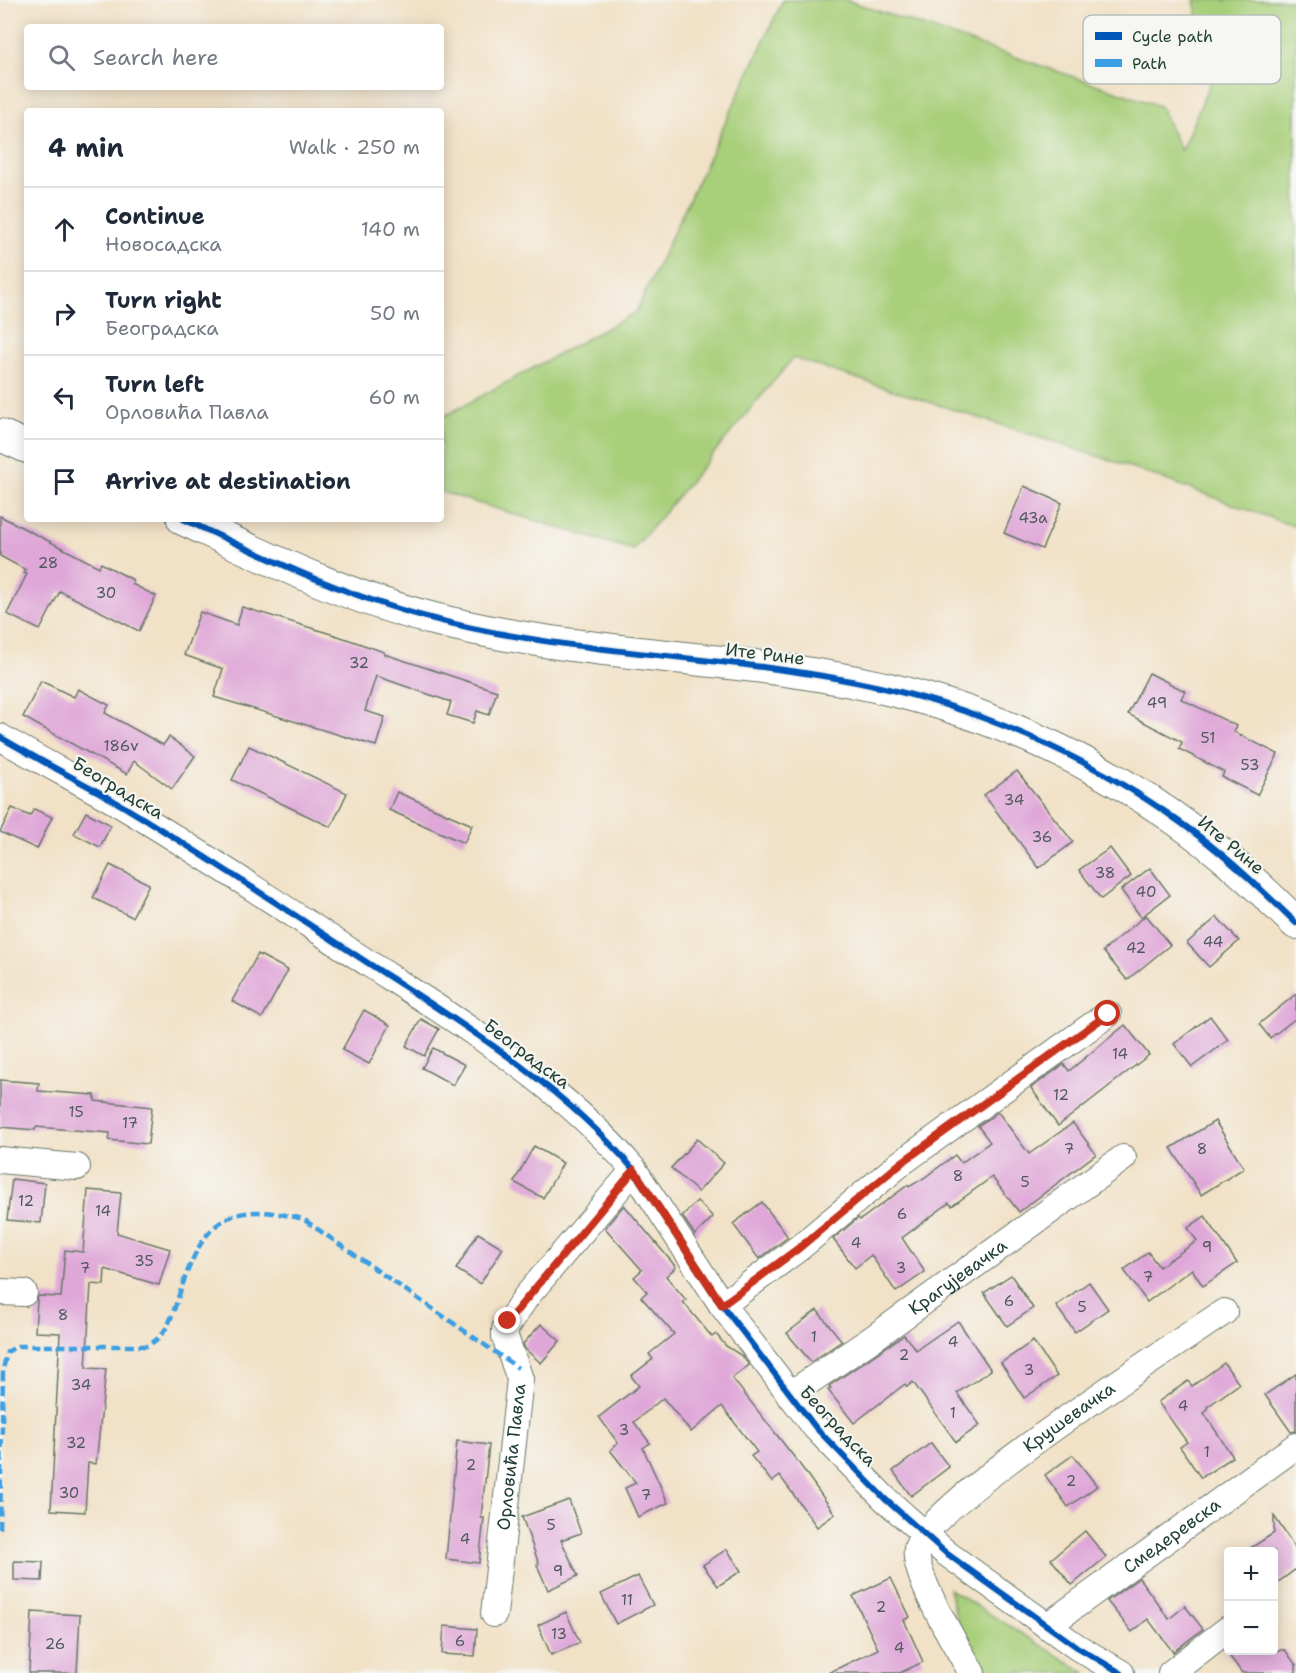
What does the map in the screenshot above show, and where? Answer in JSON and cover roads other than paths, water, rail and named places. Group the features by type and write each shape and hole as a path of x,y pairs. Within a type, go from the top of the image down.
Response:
{"street":[{"path":"0,435 24,446"},
{"name":"Ите Рине","path":"190,522 344,590 431,619 558,642 847,681 944,704 979,715 1087,765 1174,818 1217,851 1296,923"},
{"name":"Београдска","path":"0,737 121,805 447,1014 552,1090 619,1152 634,1170 722,1305 816,1428 923,1534 1047,1626 1121,1673"},
{"path":"722,1305 799,1248 901,1163 1108,1014"},
{"name":"Крагујевачка","path":"789,1395 882,1332 1123,1158"},
{"path":"0,1160 77,1167"},
{"name":"Орловића Павла","path":"494,1614 520,1379 505,1337 505,1329 526,1297 634,1170"},
{"name":"Крушевачка","path":"923,1534 979,1484 1047,1433 1224,1312"},
{"name":"Смедеревска","path":"1047,1626 1296,1446"},
{"path":"923,1534 916,1551 918,1561 932,1600 972,1673"},
{"path":"1171,1673 1224,1632"}]}
